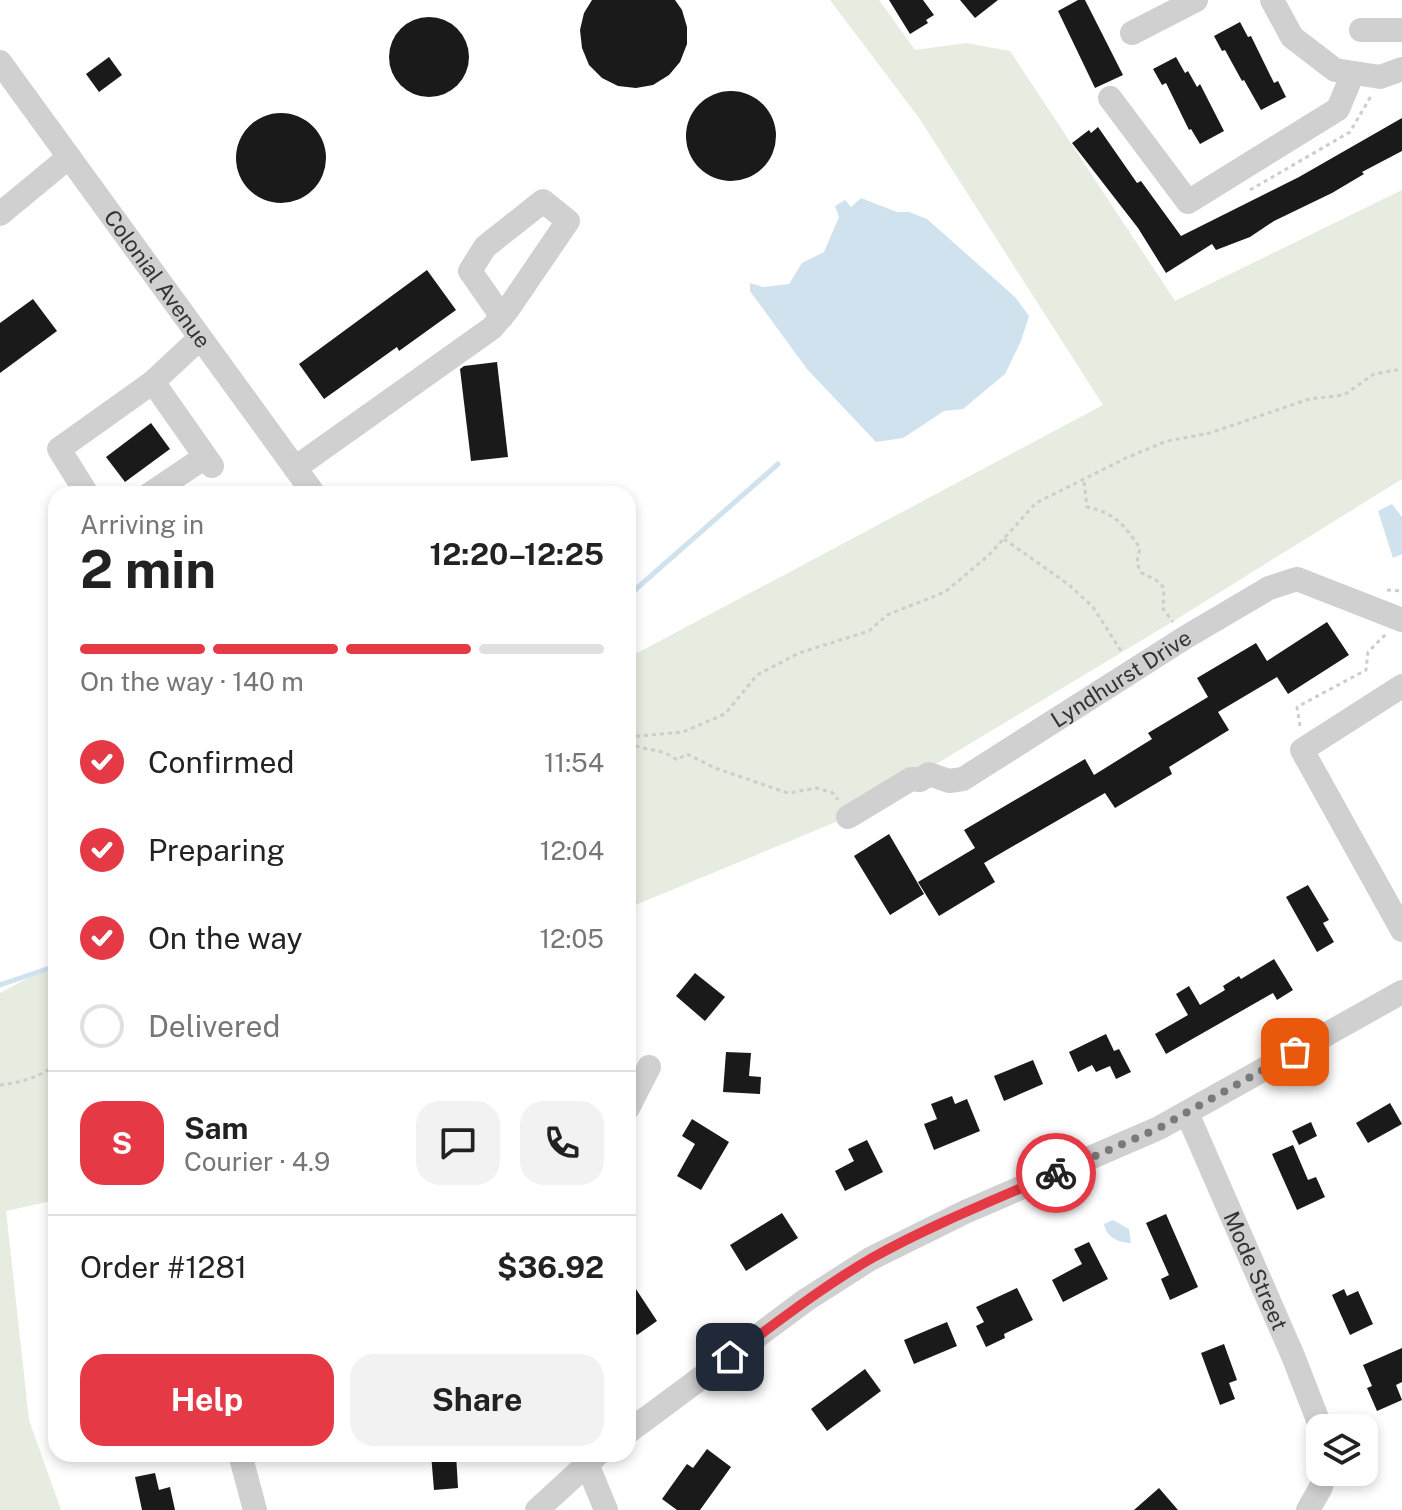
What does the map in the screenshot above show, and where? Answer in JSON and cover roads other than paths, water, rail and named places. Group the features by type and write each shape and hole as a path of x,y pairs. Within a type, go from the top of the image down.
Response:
{"street":[{"path":"1132,33 1196,0"},
{"path":"1272,0 1292,37 1335,70 1380,77 1402,69"},
{"path":"1361,30 1402,30"},
{"name":"Colonial Avenue","path":"0,62 305,485"},
{"path":"1110,98 1188,202 1338,109 1353,73"},
{"path":"0,214 69,157"},
{"path":"305,485 502,317 568,221 543,201 485,247 470,271 502,317"},
{"path":"82,486 59,449 153,382 200,338"},
{"path":"153,382 208,462 164,486"},
{"name":"Lyndhurst Drive","path":"848,817 911,779 920,780 929,774 949,781 963,779 1269,588 1297,579 1401,620"},
{"path":"1402,686 1302,750 1402,930"},
{"path":"636,1426 806,1300 870,1259 965,1212 1159,1128 1402,992"},
{"path":"636,1092 649,1067"},
{"name":"Mode Street","path":"1187,1113 1316,1414"},
{"path":"242,1462 255,1510"},
{"path":"537,1510 584,1462"},
{"path":"591,1462 606,1510"},
{"path":"1308,1510 1321,1486"}],"water":[{"path":"861,198 897,212 909,212 927,219 1015,297 1029,316 1005,374 963,409 944,411 903,438 876,442 807,369 750,291 750,283 763,287 789,284 802,263 824,252 839,217 835,206 845,200 851,207"},
{"path":"1392,504 1402,517 1402,554 1393,558 1378,511"},
{"path":"1113,1220 1129,1229 1131,1243 1110,1236 1104,1224"}],"waterway":[{"path":"636,589 778,464"},
{"path":"0,985 48,969"}]}
